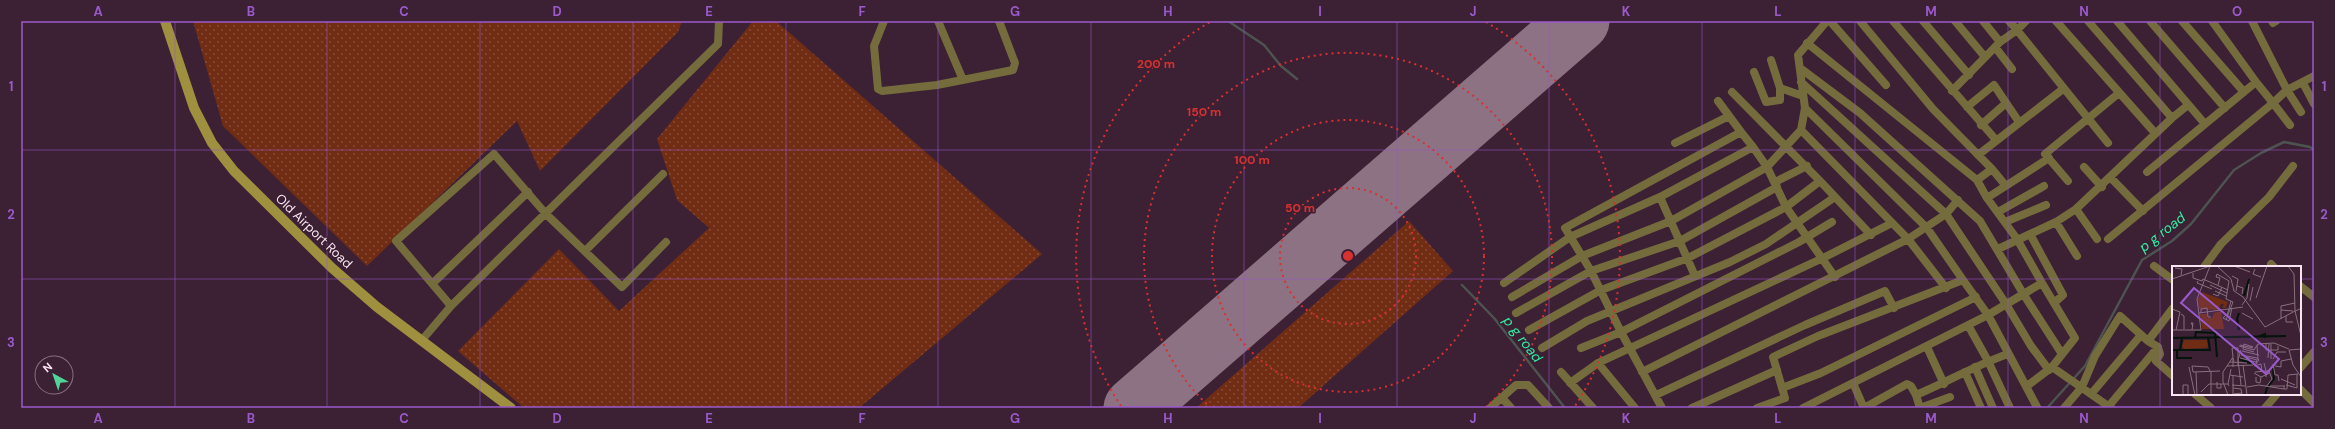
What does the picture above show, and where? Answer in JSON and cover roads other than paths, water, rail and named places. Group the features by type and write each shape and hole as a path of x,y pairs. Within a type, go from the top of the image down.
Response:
{"main road":[{"name":"Old Airport Road","path":"165,21 194,108 212,143 234,171 332,268 377,307 511,408"}],"street":[{"path":"422,340 451,306 718,44 719,21"},
{"path":"884,21 874,46 878,89 882,92 962,80 1013,70 1015,63 999,21"},
{"path":"938,21 962,80"},
{"path":"1512,297 1582,256 1671,221 1767,166 1801,130 1805,108 1798,55 1829,21 1886,85"},
{"path":"1860,21 1933,109 1992,169 2006,186"},
{"path":"1893,21 1996,140"},
{"path":"1923,21 1970,75"},
{"path":"1955,21 1985,57"},
{"path":"1983,21 2012,69"},
{"path":"2009,21 2108,143"},
{"path":"1952,90 1970,75 1985,57 2026,21"},
{"path":"2056,21 2154,133"},
{"path":"2088,21 2172,118"},
{"path":"2117,21 2205,124"},
{"path":"2150,21 2225,108"},
{"path":"2182,21 2244,92"},
{"path":"2212,21 2256,82 2290,125"},
{"path":"2252,21 2287,90 2301,112"},
{"path":"2272,21 2273,23 2276,21"},
{"path":"1807,44 1977,180 1987,198 2017,239 2075,338 2050,369 2027,386"},
{"path":"1754,72 1766,102 1780,100 1780,88 1771,60"},
{"path":"1800,68 1860,113 1980,221 2024,295 2062,354"},
{"path":"2108,239 2287,90 2303,84 2314,76"},
{"path":"1802,82 1946,214 2006,304 2031,346 2050,369 2062,374 2081,386 2110,407 2158,347"},
{"path":"2148,172 2256,82"},
{"path":"2303,84 2314,104"},
{"path":"1967,107 1994,85 2005,104 2019,122"},
{"path":"1780,88 1803,96"},
{"path":"1978,155 2063,89"},
{"path":"1732,92 1760,122 1807,166 1871,235"},
{"path":"2068,181 2045,154 2119,93"},
{"path":"1718,100 1767,166 1786,207 1808,236 1835,277"},
{"path":"1982,124 2005,104"},
{"path":"1998,249 2056,222 2076,209 2102,187 2154,133 2188,105"},
{"path":"1805,108 1927,228 1988,315 2037,407"},
{"path":"1675,143 1729,116"},
{"path":"1801,130 1908,238 1946,288"},
{"path":"1662,408 1629,349 1591,271 1565,228 1741,132"},
{"path":"1504,283 1570,237 1660,197 1753,147"},
{"path":"451,306 433,282 396,241 494,154 546,214 622,287 666,242"},
{"path":"1987,198 2049,158"},
{"path":"1775,182 1807,166"},
{"path":"2205,266 2221,244 2269,197 2292,166"},
{"path":"2084,167 2102,187"},
{"path":"1977,180 1992,169"},
{"path":"585,251 663,174"},
{"path":"2111,178 2143,211"},
{"path":"1529,330 1601,290 1688,258 1786,207 1820,181"},
{"path":"1516,313 1591,271 1680,241 1777,187 1775,182"},
{"path":"1998,212 2044,186"},
{"path":"433,282 528,192"},
{"path":"1660,197 1695,276"},
{"path":"1542,348 1587,321 1695,276 1766,244 1835,197"},
{"path":"1642,372 1835,277 1927,228 1946,214 1958,200"},
{"path":"2005,222 2046,205"},
{"path":"2076,209 2097,239"},
{"path":"1581,348 1621,332 1808,236 1832,222"},
{"path":"2056,222 2077,256"},
{"path":"1570,383 1598,363 1823,258 1871,235 1892,223"},
{"path":"2030,234 2063,294 2054,303"},
{"path":"2154,266 2172,279"},
{"path":"1757,408 1785,398 1773,357 1818,336 1964,280"},
{"path":"1802,408 1927,347 2024,295 2042,283"},
{"path":"2301,287 2314,297"},
{"path":"1656,395 1805,325 1885,291 1894,308"},
{"path":"1782,388 1822,373 1976,297"},
{"path":"2148,341 2172,309"},
{"path":"2064,408 2081,386 2095,356 2120,316 2148,341 2158,347 2160,354 2156,361 2172,375"},
{"path":"1968,325 1988,361 2010,408"},
{"path":"2092,393 2141,335"},
{"path":"1927,347 1944,384"},
{"path":"2301,367 2314,352"},
{"path":"1916,395 1944,384 1988,361 2008,354"},
{"path":"1598,363 1635,408"},
{"path":"1975,367 1993,408"},
{"path":"1692,408 1777,370"},
{"path":"1561,372 1593,408"},
{"path":"1965,372 1981,408"},
{"path":"1853,384 1864,408 1907,384 1911,386 1916,395 1920,408 1950,397"},
{"path":"1490,408 1503,399 1516,385 1528,385 1549,408"},
{"path":"2301,390 2314,403"},
{"path":"2195,395 2211,408"},
{"path":"2265,408 2277,395"},
{"path":"1503,399 1511,408"}],"waterway":[{"name":"p g road","path":"1228,21 1264,45 1281,66 1297,79"},
{"name":"p g road","path":"2047,408 2085,366 2142,260 2172,241 2191,224 2234,170 2261,153 2284,142 2310,147 2314,150"},
{"name":"p g road","path":"1462,285 1494,318 1565,408"}]}
